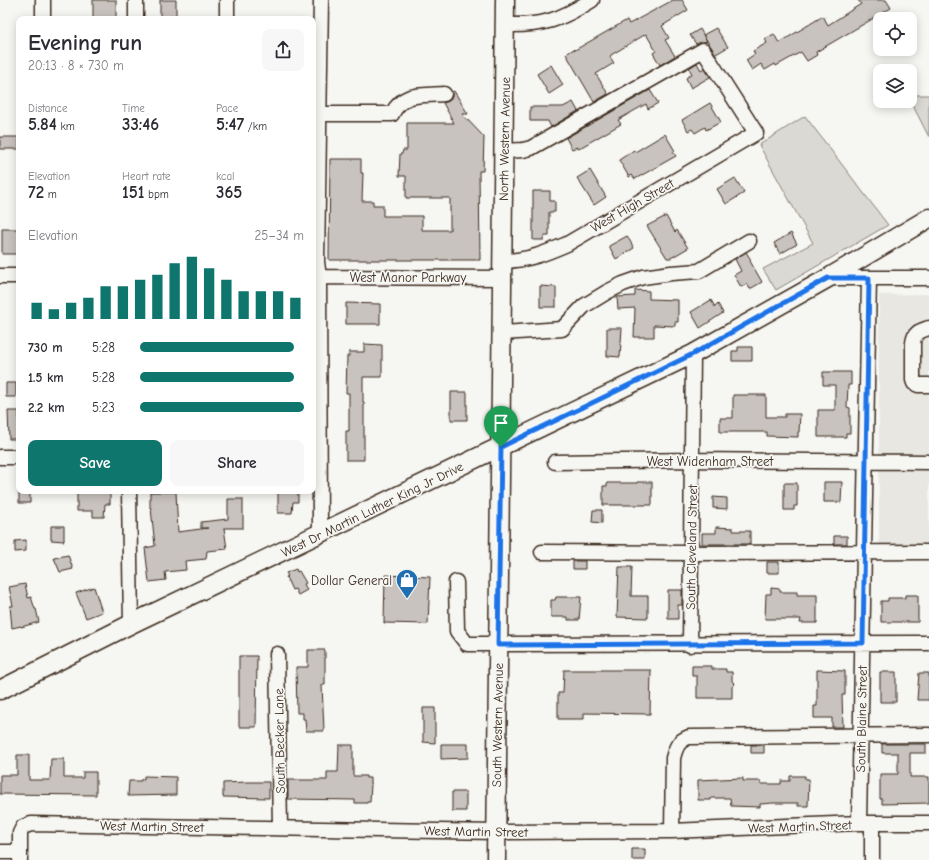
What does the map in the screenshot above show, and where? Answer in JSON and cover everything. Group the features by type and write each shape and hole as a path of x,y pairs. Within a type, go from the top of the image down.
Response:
{"main road":[{"name":"North Western Avenue","path":"503,270 505,0"},
{"name":"West Dr Martin Luther King Jr Drive","path":"0,690 131,624 693,354 828,278 929,218"},
{"name":"South Western Avenue","path":"496,860 503,270"}],"street":[{"path":"43,0 43,16"},
{"path":"136,0 136,16"},
{"path":"227,0 227,16"},
{"path":"320,533 316,487 316,277 321,0"},
{"path":"506,25 529,26 549,22 567,15 592,0"},
{"name":"West High Street","path":"503,270 517,261 539,256 567,244 756,133 702,50 531,148 504,151"},
{"path":"319,114 392,114 397,105 410,96 444,94"},
{"path":"502,333 562,329 584,306 618,286 643,277 671,272 699,271 749,241"},
{"name":"West Manor Parkway","path":"316,277 503,270"},
{"path":"0,276 16,276"},
{"path":"828,278 929,278"},
{"name":"South Blaine Street","path":"869,278 866,552 861,735 866,823 872,860"},
{"path":"929,328 917,332 913,336 913,380 914,383 918,385 929,385"},
{"name":"South Cleveland Street","path":"690,645 693,354"},
{"path":"0,456 16,457"},
{"name":"West Widenham Street","path":"555,462 692,460 929,462"},
{"path":"129,494 131,624"},
{"path":"542,552 929,552"},
{"path":"456,582 457,631 467,644 690,645 929,643"},
{"name":"South Becker Lane","path":"277,654 280,827"},
{"path":"672,831 673,758 675,748 681,740 689,737 929,735"},
{"name":"West Martin Street","path":"20,856 20,833 24,827 31,824 280,827 496,832 672,831 866,823 929,823"},
{"path":"0,852 20,856"}],"shaded area":[{"path":"917,95 929,95 929,137 914,108 917,108"},
{"path":"805,116 888,225 776,290 763,269 813,243 759,145"},
{"path":"929,294 929,547 879,547 879,295"}],"building":[{"path":"93,0 116,0 116,16 93,16"},
{"path":"160,0 176,0 176,16 160,16"},
{"path":"673,0 682,0 688,10 662,26 669,38 665,40 675,56 660,65 653,53 656,51 646,34 611,55 610,57 614,63 596,74 608,94 594,102 566,54 627,20 629,24"},
{"path":"858,0 886,0 891,8 884,12 873,12 873,19 816,52 817,55 807,61 801,52 776,66 775,64 765,70 761,64 752,70 746,60 755,54 753,51 767,43 765,39 774,34 779,43 823,16 828,25 861,4"},
{"path":"716,28 728,47 716,54 703,35"},
{"path":"700,29 707,41 696,44 690,35"},
{"path":"697,63 701,70 704,68 710,77 691,88 686,78 692,74 689,68"},
{"path":"551,65 563,85 549,94 537,74"},
{"path":"650,90 658,103 648,109 646,104 618,120 621,124 578,149 577,147 572,149 566,138"},
{"path":"454,91 468,114 462,114 484,137 483,171 479,171 480,260 329,260 330,159 361,159 361,173 363,173 362,201 373,201 373,205 383,205 383,216 422,216 422,230 450,230 450,198 406,198 406,176 399,176 400,154 402,154 403,150 407,150 407,123 454,123 443,103 449,101 452,97 452,92"},
{"path":"573,102 578,111 551,127 548,121 530,121 530,107 563,107"},
{"path":"710,103 721,122 706,130 705,127 695,133 692,129 688,131 682,120"},
{"path":"665,134 675,151 673,152 676,156 635,179 632,175 629,177 619,160 634,150 635,152"},
{"path":"0,137 16,137 16,149 0,149"},
{"path":"590,170 606,197 594,205 577,178"},
{"path":"735,178 744,193 726,204 717,189"},
{"path":"533,191 550,191 550,201 555,201 555,212 549,212 549,236 544,236 544,240 533,240"},
{"path":"666,216 675,232 677,230 688,248 671,258 667,258 647,226"},
{"path":"2,229 16,229 16,254 2,254"},
{"path":"791,233 797,244 780,254 774,243"},
{"path":"627,236 634,248 616,259 609,246"},
{"path":"746,252 762,282 750,289 747,284 741,287 734,275 741,271 735,259"},
{"path":"540,286 556,287 556,307 540,307"},
{"path":"635,290 649,291 649,299 678,300 678,322 675,322 675,326 654,325 654,337 634,337 635,308 618,309 617,297 635,296"},
{"path":"711,300 715,307 718,304 723,313 700,328 691,312"},
{"path":"346,303 380,304 380,324 346,324"},
{"path":"607,328 622,328 620,357 607,356"},
{"path":"364,344 382,345 382,377 363,377 364,460 346,460 346,431 349,431 349,393 346,393 347,356 349,356 349,352 364,352"},
{"path":"738,347 752,347 752,361 732,361 732,351 738,351"},
{"path":"823,372 851,372 851,385 848,385 847,407 850,408 850,433 846,433 846,437 818,437 818,410 835,410 835,385 823,385"},
{"path":"6,383 16,383 16,397 6,397"},
{"path":"451,392 467,392 467,420 451,420"},
{"path":"733,395 766,395 766,417 785,417 785,414 800,414 798,437 767,436 767,432 720,432 720,418 733,418"},
{"path":"8,411 16,411 16,439 9,439"},
{"path":"652,482 652,505 603,505 603,486 607,486 607,483"},
{"path":"824,482 842,482 841,502 824,502"},
{"path":"784,483 797,483 797,506 794,506 794,510 784,510"},
{"path":"19,494 30,494 30,503 19,503"},
{"path":"77,494 110,494 110,504 105,504 104,517 93,517 93,511 77,511"},
{"path":"150,494 176,494 178,532 208,528 201,528 201,522 228,519 228,499 243,499 243,528 224,528 227,549 207,551 206,559 185,561 186,570 165,572 166,580 149,582 145,548 155,546 150,508"},
{"path":"278,494 298,494 298,502 293,502 292,513 278,513"},
{"path":"713,497 727,498 727,509 713,508"},
{"path":"593,510 602,510 602,523 592,522"},
{"path":"51,526 64,526 64,541 51,540"},
{"path":"716,527 733,528 733,531 750,531 750,544 702,544 702,533 716,533"},
{"path":"834,536 847,536 847,544 834,544"},
{"path":"26,540 26,551 15,552 15,541"},
{"path":"68,555 73,569 60,572 54,558"},
{"path":"573,561 585,561 585,569 573,569"},
{"path":"767,562 779,562 779,573 767,573"},
{"path":"619,567 632,567 631,596 648,596 648,618 617,617"},
{"path":"296,569 297,572 299,571 306,583 304,584 307,590 298,595 295,589 292,590 286,577 288,576 286,573"},
{"name":"Dollar General","path":"385,575 430,577 428,624 384,623"},
{"path":"25,584 28,598 31,597 39,622 12,628 10,606 13,606 9,587"},
{"path":"94,587 102,612 86,618 76,593"},
{"path":"771,588 780,589 780,592 797,592 797,595 817,595 817,623 800,623 801,619 765,619 766,594 771,594"},
{"path":"668,590 682,590 682,605 678,605 678,619 668,619"},
{"path":"905,595 918,595 918,622 881,622 881,601 888,601 888,598 905,598"},
{"path":"556,597 581,597 579,620 568,620 568,617 551,617 551,600 555,600"},
{"path":"308,650 325,650 325,685 322,685 324,731 306,731 303,713 297,713 296,667 308,667"},
{"path":"239,656 257,656 256,727 239,727"},
{"path":"692,666 712,666 712,669 726,669 726,672 732,672 732,681 735,684 732,687 732,698 697,698 697,676 692,676"},
{"path":"564,670 651,670 650,714 584,713 584,719 558,719 558,693 563,693"},
{"path":"817,670 845,671 845,695 842,695 843,727 832,727 832,718 814,718 814,706 817,706"},
{"path":"880,672 896,672 896,702 880,702"},
{"path":"919,673 929,673 929,700 917,700"},
{"path":"423,708 435,708 435,743 423,742"},
{"path":"441,744 468,744 468,758 441,759"},
{"path":"882,744 926,744 926,753 910,753 910,777 929,777 929,803 882,804 882,799 880,799 880,774 898,774 898,753 882,753"},
{"path":"339,745 353,745 353,776 366,776 366,778 370,778 370,802 355,803 355,800 288,799 288,780 327,780 327,772 338,772"},
{"path":"751,745 764,745 764,753 751,753"},
{"path":"17,755 29,755 29,780 50,780 51,759 64,759 64,778 83,778 83,772 96,772 96,795 0,794 0,775 17,775"},
{"path":"144,776 176,777 176,795 128,796 129,781 141,781 141,779 144,779"},
{"path":"790,776 805,776 805,779 809,779 808,806 798,806 798,803 773,803 760,804 760,807 731,806 730,798 698,800 698,780 743,778 743,781 761,781 761,784 781,784 781,781 790,781"},
{"path":"269,782 269,798 223,797 223,783"},
{"path":"452,792 466,792 466,811 452,811"},
{"path":"632,849 645,849 645,860 632,860"}],"place":[{"name":"Dollar General","path":"407,600"}],"route":[{"path":"828,278 869,278 866,552 863,643 498,645 501,447 693,354 828,278"}]}
